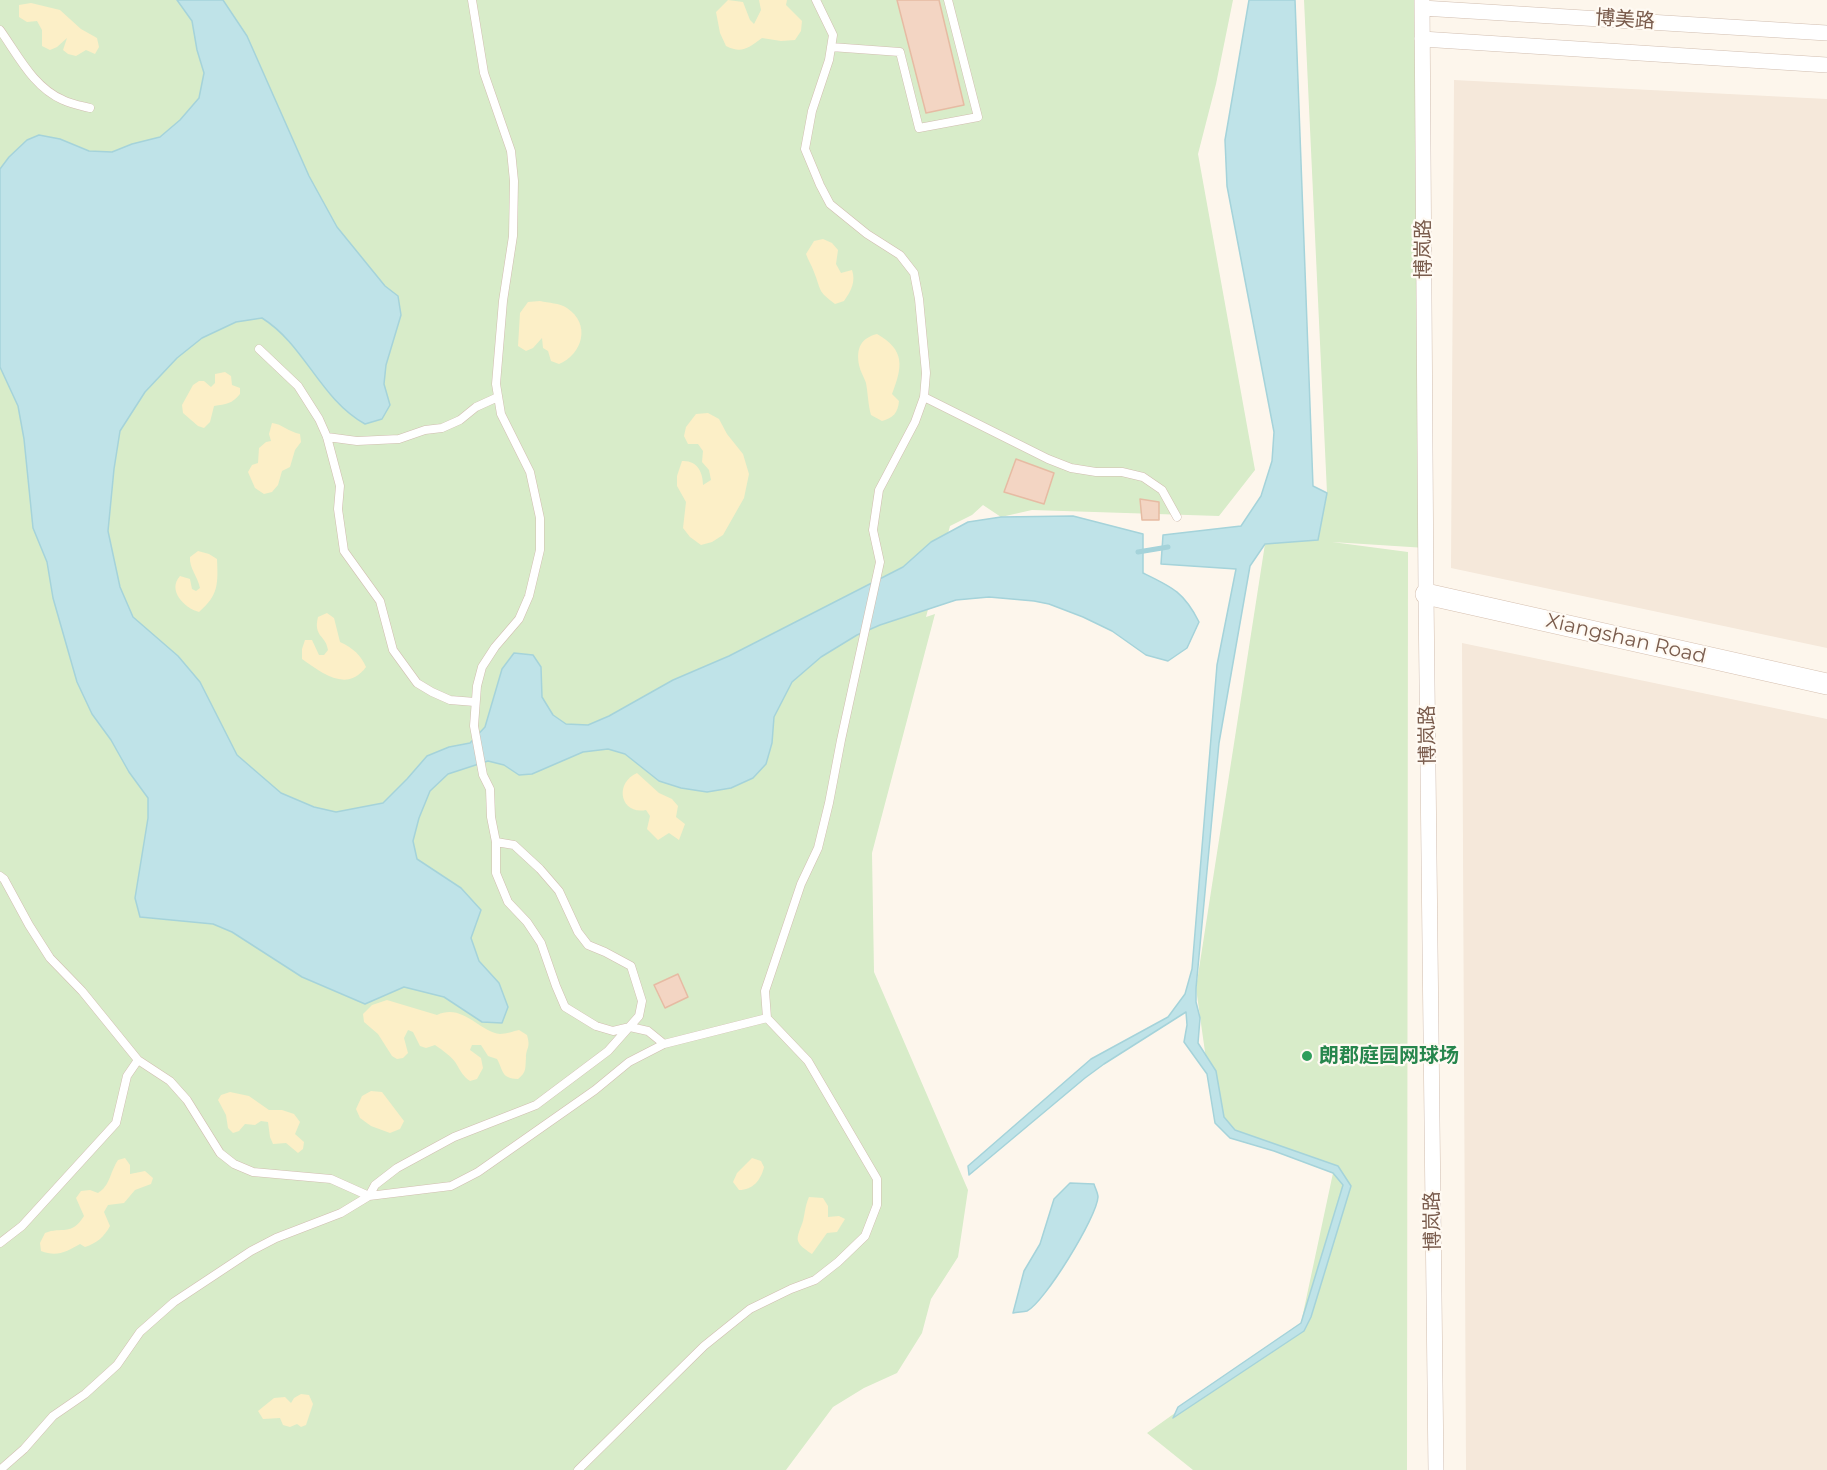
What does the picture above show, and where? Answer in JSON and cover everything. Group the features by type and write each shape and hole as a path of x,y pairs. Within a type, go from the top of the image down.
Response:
{"main road":[{"name":"Xiangshan Road","path":"1426,594 1827,684"}],"street":[{"name":"博美路","path":"1422,4 1827,33"},
{"name":"博岚路","path":"1422,4 1426,594 1437,1470"},
{"name":"博美路","path":"1422,39 1827,65"}],"lane":[{"path":"472,0 484,73 511,151 514,180 513,236 500,325 496,384 501,414 530,472 540,518 540,550 529,596 519,619 495,647 482,667 475,702 474,726 483,775 490,789 491,818 496,842 496,873 508,902 527,922 542,943 565,1007 596,1026 613,1031 630,1027 648,1031 664,1044"},
{"path":"578,1470 704,1346 750,1309 814,1280 838,1262 865,1236 877,1205 876,1179 808,1061 767,1018 765,991 801,884 818,848 880,562 873,530 879,490 915,422 924,397 926,373 920,298 914,273 900,255 867,234 830,204 805,149 812,111 829,60 833,35 816,0"},
{"path":"831,46 900,52 919,128 978,117 948,0"},
{"path":"0,30 32,76 48,91 63,100 90,108"},
{"path":"259,349 298,386 319,419 327,437 340,486 338,509 344,551 380,601 393,650 417,682 432,692 450,700 475,702"},
{"path":"327,437 357,441 399,439 425,430 442,428 460,420 476,407 498,397"},
{"path":"924,397 1048,459 1071,468 1096,472 1122,472 1143,477 1162,490 1177,518"},
{"path":"369,1196 375,1185 397,1168 454,1137 536,1105 608,1051 639,1016 642,1001 631,966 605,951 588,945 578,932 559,891 540,869 514,844 496,842"},
{"path":"0,876 4,879 50,958 82,991 138,1059 170,1081 187,1100 220,1153 234,1164 253,1172 331,1179 369,1196"},
{"path":"0,1470 24,1449 53,1416 85,1394 117,1365 140,1332 174,1302 251,1251 276,1238 341,1213 369,1196 451,1186 478,1172 594,1090 629,1062 664,1044 767,1018"},
{"path":"0,1243 22,1226 116,1123 127,1076 138,1059"}],"shaded area":[{"path":"1454,80 1827,99 1827,648 1451,568"},
{"path":"1462,643 1827,719 1827,1470 1466,1470"}],"green space":[{"path":"0,0 1233,0 1216,84 1198,154 1255,470 1219,516 1032,510 1001,517 983,505 972,515 950,526 926,617 935,614 872,853 874,972 968,1190 958,1257 931,1299 922,1333 897,1373 864,1388 833,1407 786,1470 0,1470"},
{"name":"朗郡庭园网球场","path":"1304,0 1422,0 1426,548 1332,542 1408,552 1407,1470 1193,1470 1147,1433 1301,1323 1333,1173 1274,1151 1215,1123 1196,988 1265,544 1317,540 1327,493"}],"sand":[{"path":"728,0 743,2 754,24 761,10 759,0 787,0 786,5 802,21 801,31 795,40 781,41 762,38 741,50 726,46 720,33 716,12"},
{"path":"31,3 60,10 81,29 97,38 99,47 95,54 86,50 76,56 68,54 63,50 67,38 50,50 42,46 42,30 37,21 27,22 19,17 19,5"},
{"path":"823,239 832,243 838,250 836,264 841,273 852,270 853,274 849,294 844,301 835,304 821,290 806,254 814,241"},
{"path":"540,301 567,308 579,322 581,338 578,346 574,353 559,364 551,361 548,351 543,348 542,338 533,348 526,351 518,346 520,313 528,302"},
{"path":"877,334 893,346 899,360 898,375 892,394 899,401 897,409 892,417 882,421 871,415 866,383 858,359 863,341"},
{"path":"225,372 231,376 232,385 240,388 240,394 231,402 214,406 210,422 204,428 198,426 183,413 182,405 193,385 204,381 211,387 215,383 215,374"},
{"path":"708,413 719,419 727,434 743,454 749,474 744,498 723,535 712,542 701,545 683,528 686,502 677,486 677,476 682,461 687,461 692,462 698,468 703,485 711,480 709,470 702,462 703,451 698,444 688,444 684,436 686,427 696,414"},
{"path":"272,423 300,434 301,442 295,450 290,467 282,471 278,485 272,492 264,494 255,488 248,472 252,465 258,463 259,448 271,441 269,434"},
{"path":"198,551 217,559 217,582 214,594 199,612 183,603 175,587 180,576 190,579 192,589 196,591 200,588 190,561 190,557"},
{"path":"327,613 334,618 340,642 356,652 366,667 359,675 351,679 343,680 326,675 302,659 305,640 312,640 319,655 324,655 328,650 317,628 318,617"},
{"path":"637,773 678,806 676,817 685,824 679,840 669,833 658,840 647,829 650,816 646,810 630,808 626,803 623,797 625,784"},
{"path":"387,1000 437,1015 446,1012 463,1015 492,1032 500,1034 519,1030 527,1035 529,1043 524,1072 518,1079 506,1076 497,1059 488,1056 481,1045 472,1045 470,1050 481,1058 483,1068 477,1079 470,1081 447,1054 435,1045 426,1048 420,1046 413,1032 408,1030 404,1038 408,1053 403,1058 397,1059 392,1056 378,1034 364,1022 363,1014 372,1005"},
{"path":"371,1091 382,1092 404,1121 400,1129 390,1133 371,1126 360,1118 356,1109 362,1096"},
{"path":"230,1092 249,1096 269,1110 282,1110 294,1114 300,1122 295,1134 304,1142 303,1149 298,1153 286,1143 273,1144 268,1122 261,1121 255,1125 245,1124 239,1131 233,1133 228,1128 226,1115 218,1100 221,1095"},
{"path":"125,1158 130,1165 130,1174 145,1171 153,1178 151,1184 135,1190 124,1203 108,1205 104,1212 110,1226 97,1241 85,1247 80,1244 57,1254 41,1251 40,1243 45,1233 75,1227 84,1216 76,1198 81,1191 90,1190 98,1193 102,1190 118,1160"},
{"path":"752,1158 761,1161 764,1167 763,1172 752,1186 739,1190 733,1182 737,1173"},
{"path":"809,1197 823,1198 828,1206 828,1217 839,1216 845,1219 837,1232 827,1233 812,1254 801,1246 798,1239"},
{"path":"301,1394 309,1395 313,1404 306,1425 301,1427 297,1424 290,1427 283,1425 280,1418 263,1419 258,1411 274,1398 285,1397 291,1403"}],"water":[{"path":"177,0 223,0 247,36 309,176 337,227 385,286 398,296 401,315 386,365 384,384 390,405 382,419 365,424 349,413 324,387 290,342 262,318 236,322 202,338 177,358 145,392 120,431 108,531 120,587 133,617 178,656 200,682 237,755 281,793 314,807 336,812 383,803 427,756 449,747 470,743 485,727 502,669 514,653 533,655 541,667 542,697 553,715 566,724 588,725 609,716 673,680 729,656 903,567 931,542 968,522 1001,517 1073,516 1143,534 1143,573 1162,582 1182,597 1199,622 1187,648 1168,661 1146,655 1112,631 1049,604 989,597 956,600 880,625 857,635 821,657 792,682 774,717 772,743 766,764 753,778 731,788 707,792 681,788 659,781 625,754 608,749 583,752 532,774 519,775 504,765 488,761 448,774 430,791 413,841 417,859 461,888 481,910 471,938 479,961 499,983 508,1007 502,1023 482,1022 444,997 404,987 365,1004 302,977 232,932 213,924 140,917 135,898 148,818 148,798 92,714 77,682 53,598 47,562 33,528 24,439 18,406 0,367 0,169 27,140 39,135 60,139 89,151 112,152 160,137 180,120 199,98 204,73 192,21"},
{"path":"1249,0 1295,0 1313,486 1327,493 1318,540 1265,544 1250,566 1219,743 1196,988 1196,1002 1200,1018 1198,1043 1216,1071 1224,1117 1235,1130 1338,1166 1351,1186 1311,1317 1304,1331 1173,1418 1178,1407 1301,1323 1343,1185 1333,1173 1274,1151 1230,1138 1215,1123 1207,1074 1184,1042 1187,1025 1186,1012 1085,1078 969,1175 968,1166 1091,1059 1168,1017 1185,994 1192,969 1217,665 1236,569 1161,564 1163,535 1241,526 1261,496 1272,461 1274,432 1227,186 1225,140"},
{"path":"1070,1183 1094,1184 1098,1197 1089,1222 1057,1277 1035,1305 1027,1311 1013,1313 1024,1271 1040,1244 1054,1199"}],"building":[{"path":"897,0 939,0 964,105 926,113"},
{"path":"1016,459 1054,473 1044,504 1004,492"},
{"path":"1140,499 1159,502 1159,520 1142,520"},
{"path":"678,974 688,997 665,1008 654,985"}],"waterway":[{"path":"1138,552 1168,547"}],"place":[{"name":"朗郡庭园网球场","path":"1307,1056"}]}
